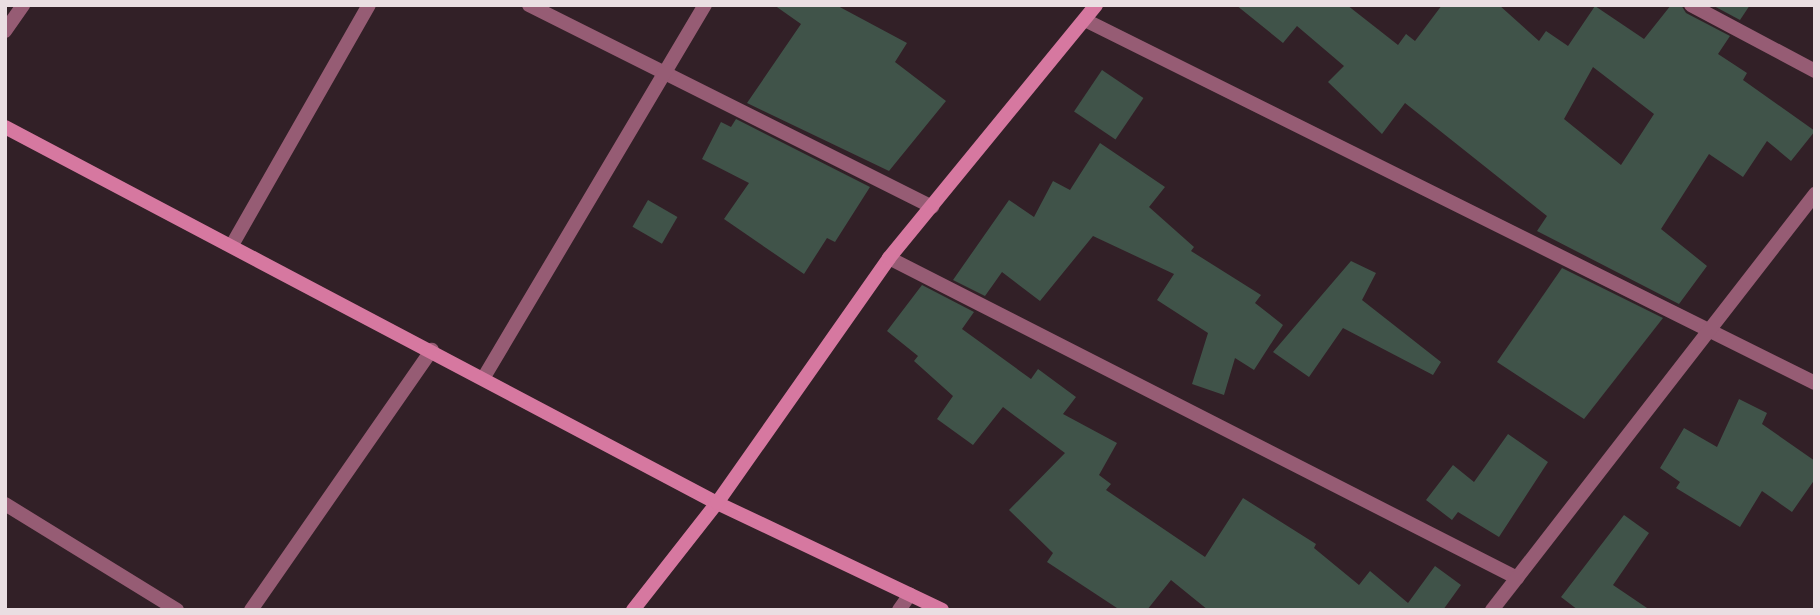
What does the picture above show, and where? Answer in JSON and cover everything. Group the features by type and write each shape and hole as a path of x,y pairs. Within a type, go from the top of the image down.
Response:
{"street":[{"path":"5,31 23,5"},
{"path":"232,245 369,5"},
{"path":"529,5 932,207"},
{"path":"484,376 705,5"},
{"path":"633,610 717,503 890,258 1096,5"},
{"path":"1691,5 1815,71"},
{"path":"1085,20 1815,383"},
{"path":"5,127 484,376 717,503 942,610"},
{"path":"1492,610 1815,194"},
{"path":"890,258 1517,578"},
{"path":"251,610 432,350"},
{"path":"5,504 177,610"},
{"path":"899,610 910,594"}],"building":[{"path":"774,5 836,5 907,43 895,62 946,101 889,171 747,103 801,24"},
{"path":"1236,5 1347,5 1398,45 1406,34 1415,41 1442,5 1499,5 1539,41 1546,31 1568,46 1595,6 1644,39 1671,5 1681,5 1686,13 1730,36 1718,54 1747,73 1743,80 1815,131 1791,161 1767,141 1743,177 1709,154 1661,229 1707,266 1679,304 1537,231 1547,216 1405,103 1382,134 1328,82 1344,66 1297,26 1283,43","holes":["1593,67 1654,114 1621,165 1564,119"]},
{"path":"1712,5 1750,5 1740,20"},
{"path":"1102,70 1143,98 1115,139 1074,111"},
{"path":"736,119 870,187 835,242 827,238 804,274 724,219 749,183 702,159 721,122 731,127"},
{"path":"1100,143 1165,187 1149,207 1194,247 1191,251 1261,295 1255,303 1283,325 1254,370 1235,358 1224,395 1192,384 1208,333 1157,300 1174,274 1093,236 1040,301 1002,272 985,296 953,280 1009,200 1034,217 1053,181 1070,190"},
{"path":"648,200 677,217 662,244 632,227"},
{"path":"1351,261 1376,273 1362,300 1441,362 1433,375 1343,328 1309,377 1273,352"},
{"path":"1562,268 1663,318 1584,419 1497,362"},
{"path":"922,285 974,312 962,329 1031,379 1038,369 1076,397 1063,414 1117,443 1099,475 1111,484 1106,490 1205,557 1243,498 1316,544 1314,548 1359,585 1370,571 1408,603 1435,566 1461,585 1443,610 1208,610 1171,580 1147,610 1120,610 1047,562 1053,553 1009,510 1065,453 1003,407 973,445 937,419 953,396 914,361 918,356 887,331"},
{"path":"1739,399 1767,413 1762,424 1815,461 1815,479 1792,512 1762,491 1740,527 1676,488 1680,482 1660,468 1684,428 1717,447"},
{"path":"1508,434 1548,462 1499,537 1458,512 1452,520 1426,500 1453,465 1474,482"},
{"path":"1624,515 1649,533 1613,585 1650,610 1578,610 1561,597"}]}
